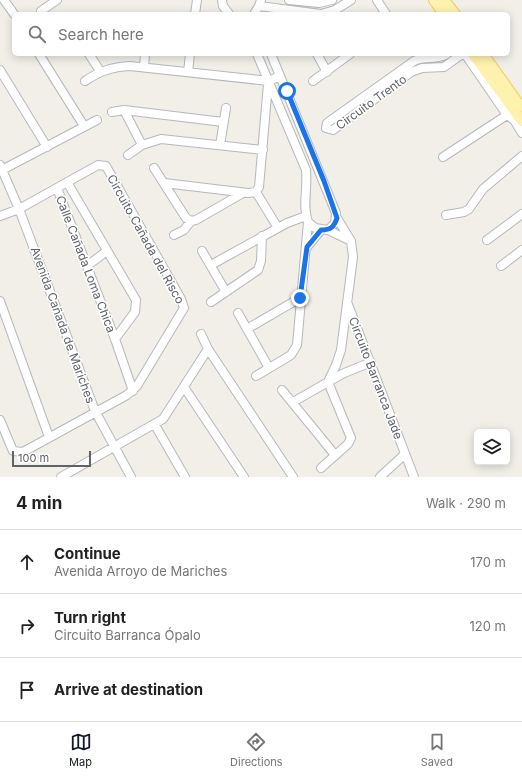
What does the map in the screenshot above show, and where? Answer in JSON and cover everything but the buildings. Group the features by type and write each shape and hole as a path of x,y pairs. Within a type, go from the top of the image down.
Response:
{"main road":[{"path":"434,0 443,12"},
{"path":"444,0 453,12"},
{"path":"476,56 519,110"},
{"path":"484,56 502,81 519,110"},
{"path":"496,99 501,102 509,115 519,110"}],"street":[{"path":"4,0 13,12"},
{"path":"41,11 57,0"},
{"path":"195,12 197,0"},
{"path":"222,0 228,12"},
{"path":"289,0 320,3 332,0"},
{"path":"329,12 351,0"},
{"path":"377,0 385,12"},
{"path":"255,12 260,3 277,9 298,12"},
{"path":"271,12 277,9"},
{"path":"40,56 84,126"},
{"path":"90,56 100,71"},
{"path":"144,67 145,56"},
{"path":"188,72 190,56"},
{"path":"256,376 291,355 297,346 300,298 307,247 306,170 258,56"},
{"path":"272,56 324,181 337,218 351,241 353,257 341,350 336,366 328,382 351,438 348,444 321,468"},
{"path":"318,56 327,72"},
{"path":"313,81 347,56"},
{"name":"Circuito Trento","path":"366,100 333,130 326,128 326,123 366,100 409,69 417,59 444,56"},
{"name":"Circuito Trento","path":"409,69 444,67 459,56"},
{"path":"466,56 496,99"},
{"path":"429,58 430,68"},
{"path":"85,81 100,71 120,66 144,67 269,81 280,76"},
{"path":"0,70 47,147"},
{"path":"256,192 259,186 269,81"},
{"path":"220,145 226,108"},
{"path":"112,112 124,110 223,122"},
{"path":"124,110 142,145"},
{"path":"519,110 514,120 522,133"},
{"path":"443,157 519,110"},
{"path":"1,168 47,147 97,120"},
{"path":"128,155 142,145 161,140 263,150"},
{"path":"446,215 464,212 469,209 484,189 522,156"},
{"name":"Circuito Cañada del Risco","path":"0,216 19,209 98,165 106,166 182,299 184,308 133,391"},
{"name":"Avenida Cañada de Mariches","path":"1,168 19,209 95,411 131,477"},
{"path":"154,168 186,218 191,221"},
{"name":"Calle Cañada Loma Chica","path":"67,182 137,304 135,312 115,339"},
{"path":"164,183 243,193 256,192"},
{"name":"Calle Cañada Loma Chica","path":"57,188 88,265 133,391"},
{"path":"256,192 278,228"},
{"path":"174,236 184,230 191,221 196,220 243,193"},
{"path":"487,240 522,214"},
{"path":"307,247 325,230 332,227 337,218"},
{"path":"211,265 292,220 307,219"},
{"path":"307,219 311,226 351,241"},
{"path":"211,302 258,270 261,261 262,236"},
{"path":"501,266 522,250"},
{"path":"88,265 107,251"},
{"path":"202,251 226,292"},
{"path":"247,329 300,298"},
{"path":"0,300 49,437"},
{"name":"Circuito Barranca Jade","path":"346,302 371,362 414,477"},
{"path":"238,313 269,368"},
{"path":"201,334 208,348 293,477"},
{"path":"61,477 75,474 114,447 163,419 208,348"},
{"path":"293,402 342,374 371,362"},
{"path":"336,366 342,374"},
{"path":"184,387 244,477"},
{"path":"282,390 335,455"},
{"path":"0,420 13,451 23,452 133,391"},
{"path":"154,425 185,477"},
{"name":"Circuito Barranca Jade","path":"380,477 405,454"}],"route":[{"path":"287,91 335,208 337,218 332,227 328,230 321,230 307,247 300,298"}]}
